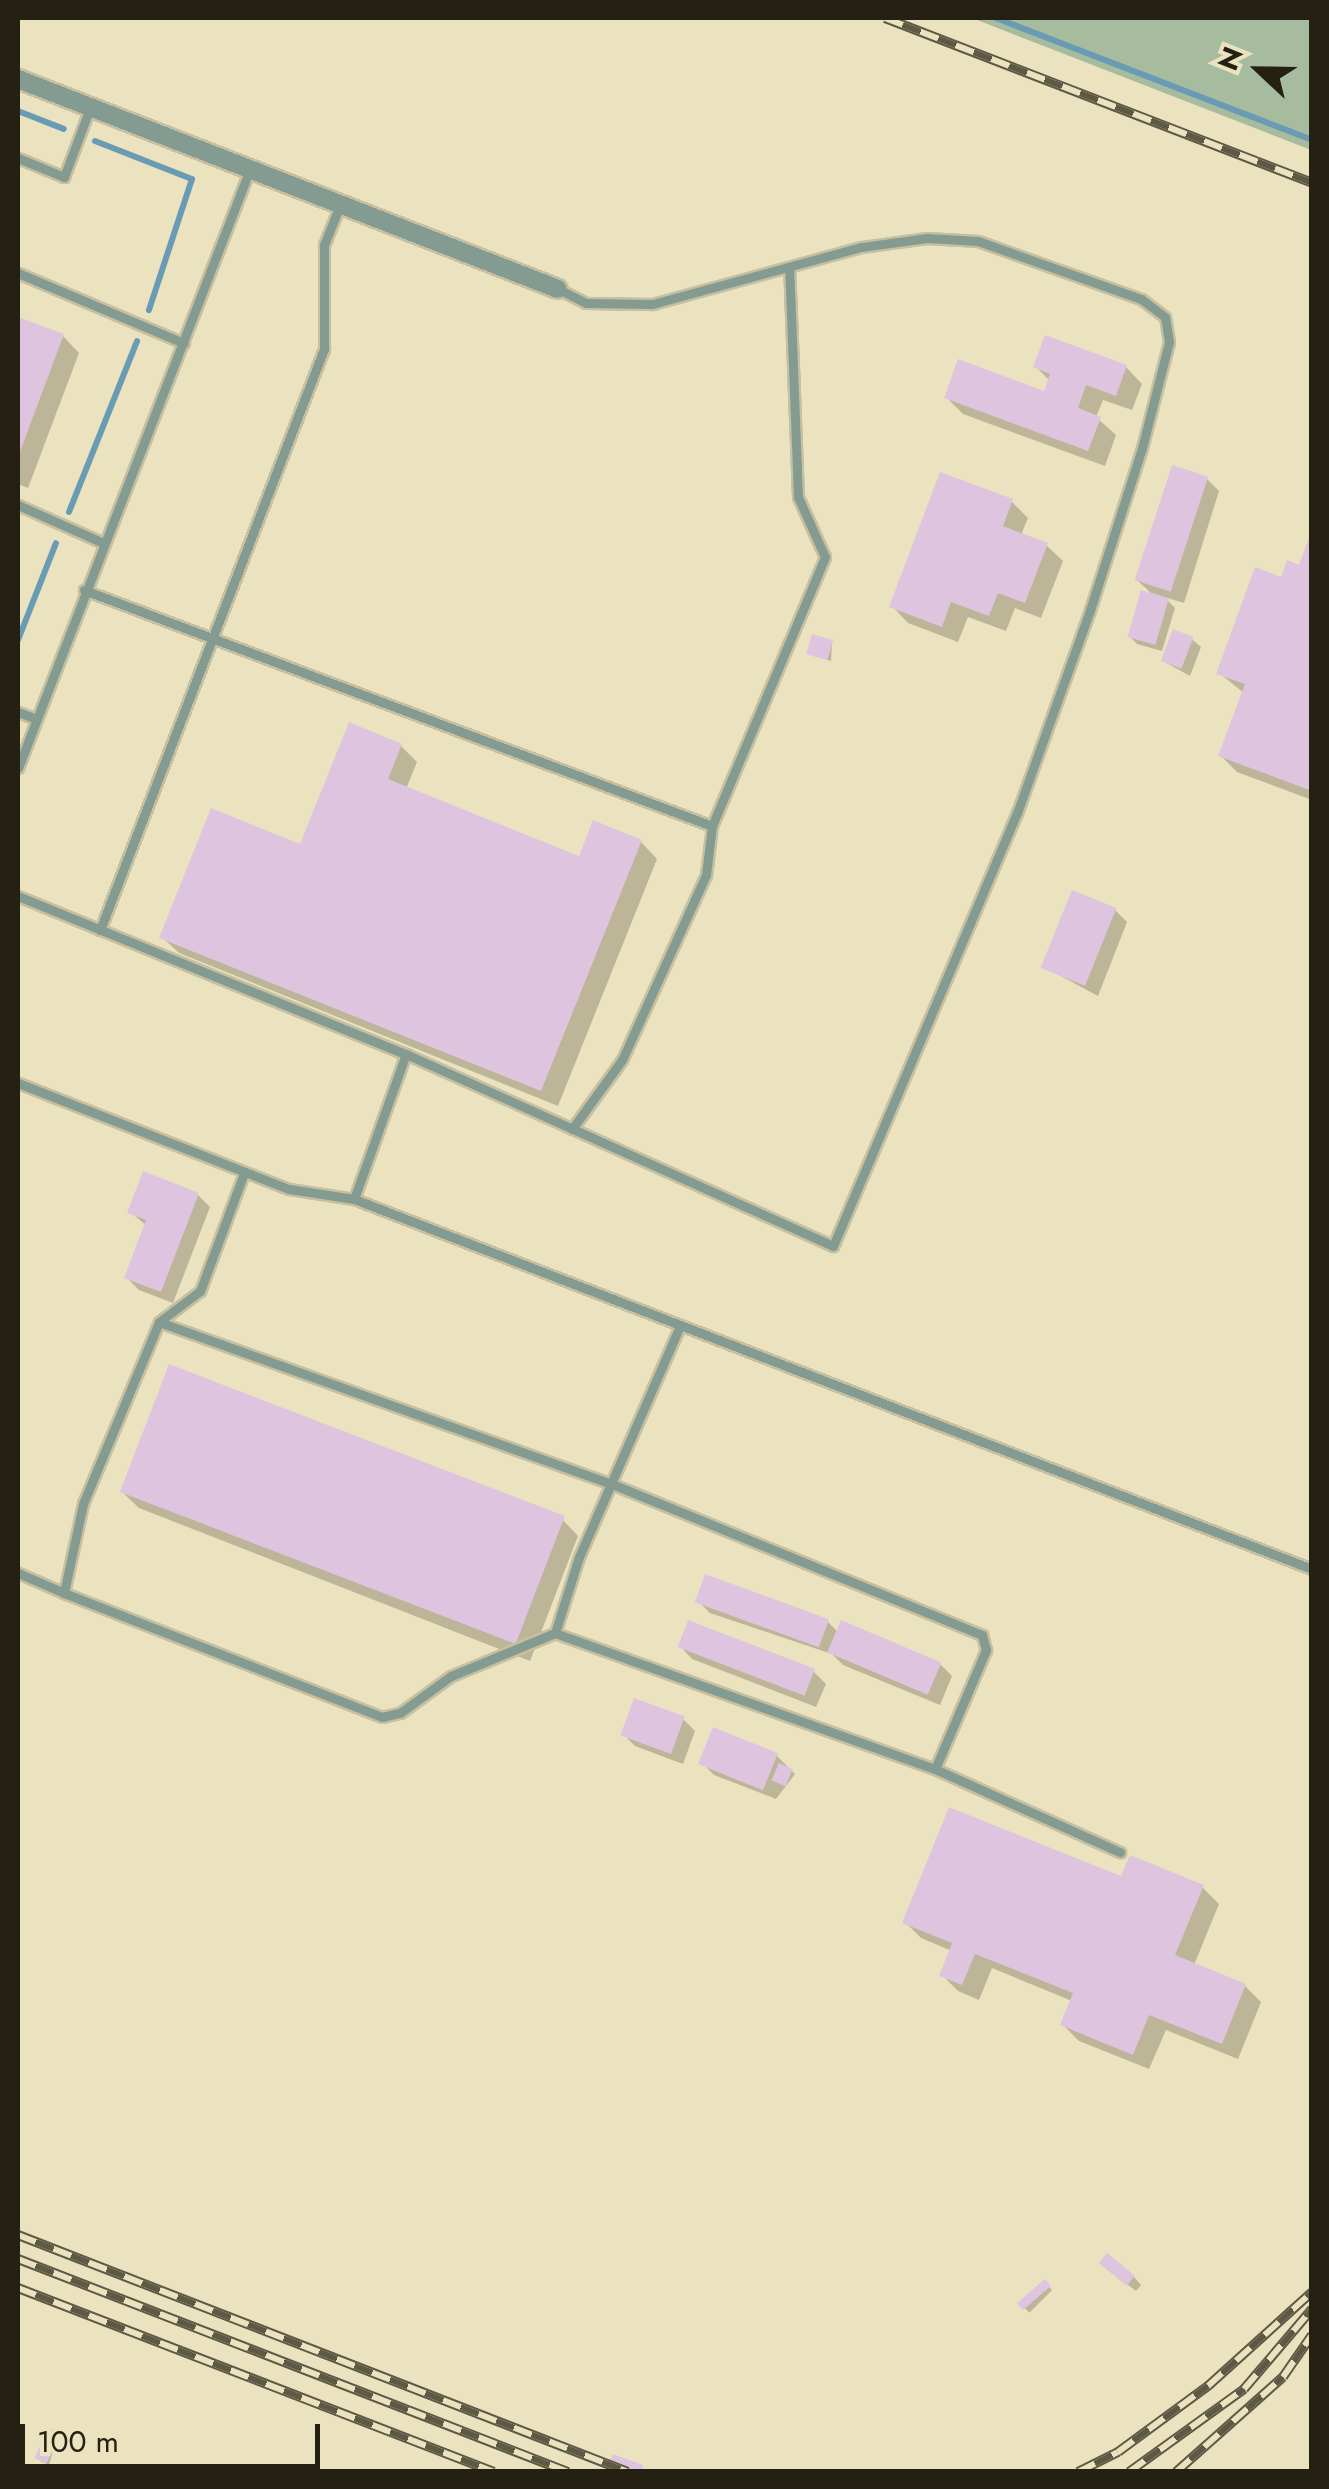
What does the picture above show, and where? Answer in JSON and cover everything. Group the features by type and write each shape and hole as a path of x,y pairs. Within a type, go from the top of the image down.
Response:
{"street":[{"path":"18,79 558,290"}],"lane":[{"path":"18,158 64,176 90,108"},
{"path":"18,768 101,542 184,343 250,170"},
{"path":"100,930 324,349 324,244 340,205"},
{"path":"18,896 406,1054 833,1246 1017,813 1090,610 1169,342 1165,317 1141,299 978,241 927,238 861,246 620,308 558,290"},
{"path":"572,1128 622,1060 706,875 712,826 825,557 798,497 789,266"},
{"path":"18,273 184,343"},
{"path":"18,505 101,542"},
{"path":"84,590 712,826"},
{"path":"18,712 36,719"},
{"path":"354,1199 406,1054"},
{"path":"18,1083 289,1189 354,1199 679,1328 1312,1569"},
{"path":"64,1594 83,1504 159,1322 200,1291 244,1173"},
{"path":"159,1322 612,1484 982,1636 986,1650 935,1770"},
{"path":"555,1633 612,1484 679,1328"},
{"path":"18,1573 382,1717 400,1712 451,1676 555,1633 935,1770 1120,1852"}],"green space":[{"path":"972,18 1311,18 1311,150"}],"building":[{"path":"18,317 64,334 18,457"},
{"path":"1045,335 1127,365 1116,396 1086,385 1078,408 1101,417 1088,451 944,398 958,359 1044,391 1050,374 1033,367"},
{"path":"1172,465 1208,477 1171,592 1135,580"},
{"path":"940,472 1013,499 1003,526 1048,543 1025,603 998,593 989,616 951,602 942,627 889,607"},
{"path":"1311,532 1312,791 1218,756 1245,684 1216,674 1255,567 1281,577 1287,560 1299,565"},
{"path":"1141,590 1169,598 1155,645 1127,637"},
{"path":"1173,629 1194,637 1181,669 1161,661"},
{"path":"812,634 833,640 827,660 806,654"},
{"path":"349,722 402,744 388,779 579,856 593,820 642,840 541,1091 159,938 211,808 300,844"},
{"path":"1072,890 1117,908 1085,986 1041,968"},
{"path":"143,1171 199,1193 161,1292 124,1278 146,1220 127,1213"},
{"path":"169,1364 565,1516 516,1644 120,1492"},
{"path":"705,1574 829,1619 819,1647 695,1602"},
{"path":"688,1620 815,1669 805,1696 678,1647"},
{"path":"841,1620 941,1663 928,1695 827,1652"},
{"path":"634,1698 685,1716 671,1754 620,1736"},
{"path":"713,1727 778,1753 763,1790 698,1764"},
{"path":"779,1763 793,1769 785,1786 772,1780"},
{"path":"949,1807 1121,1876 1130,1855 1204,1885 1175,1955 1246,1984 1222,2044 1149,2015 1133,2055 1060,2025 1073,1993 975,1954 962,1985 939,1976 952,1943 902,1923"},
{"path":"1107,2253 1135,2276 1127,2286 1099,2263"},
{"path":"1045,2279 1051,2286 1023,2310 1017,2303"},
{"path":"48,2427 60,2432 47,2463 35,2458"},
{"path":"613,2454 643,2465 641,2472 606,2472"}],"waterway":[{"path":"996,18 1312,140"},
{"path":"18,111 64,129"},
{"path":"95,141 192,179 149,310"},
{"path":"69,512 137,341"},
{"path":"18,640 56,543"}],"railway":[{"path":"885,18 1312,183"},
{"path":"18,2235 628,2472"},
{"path":"18,2259 568,2472"},
{"path":"18,2288 494,2472"},
{"path":"1078,2472 1118,2452 1208,2386 1312,2292"},
{"path":"1129,2472 1244,2389 1312,2309"},
{"path":"1176,2472 1283,2377 1312,2335"}]}
